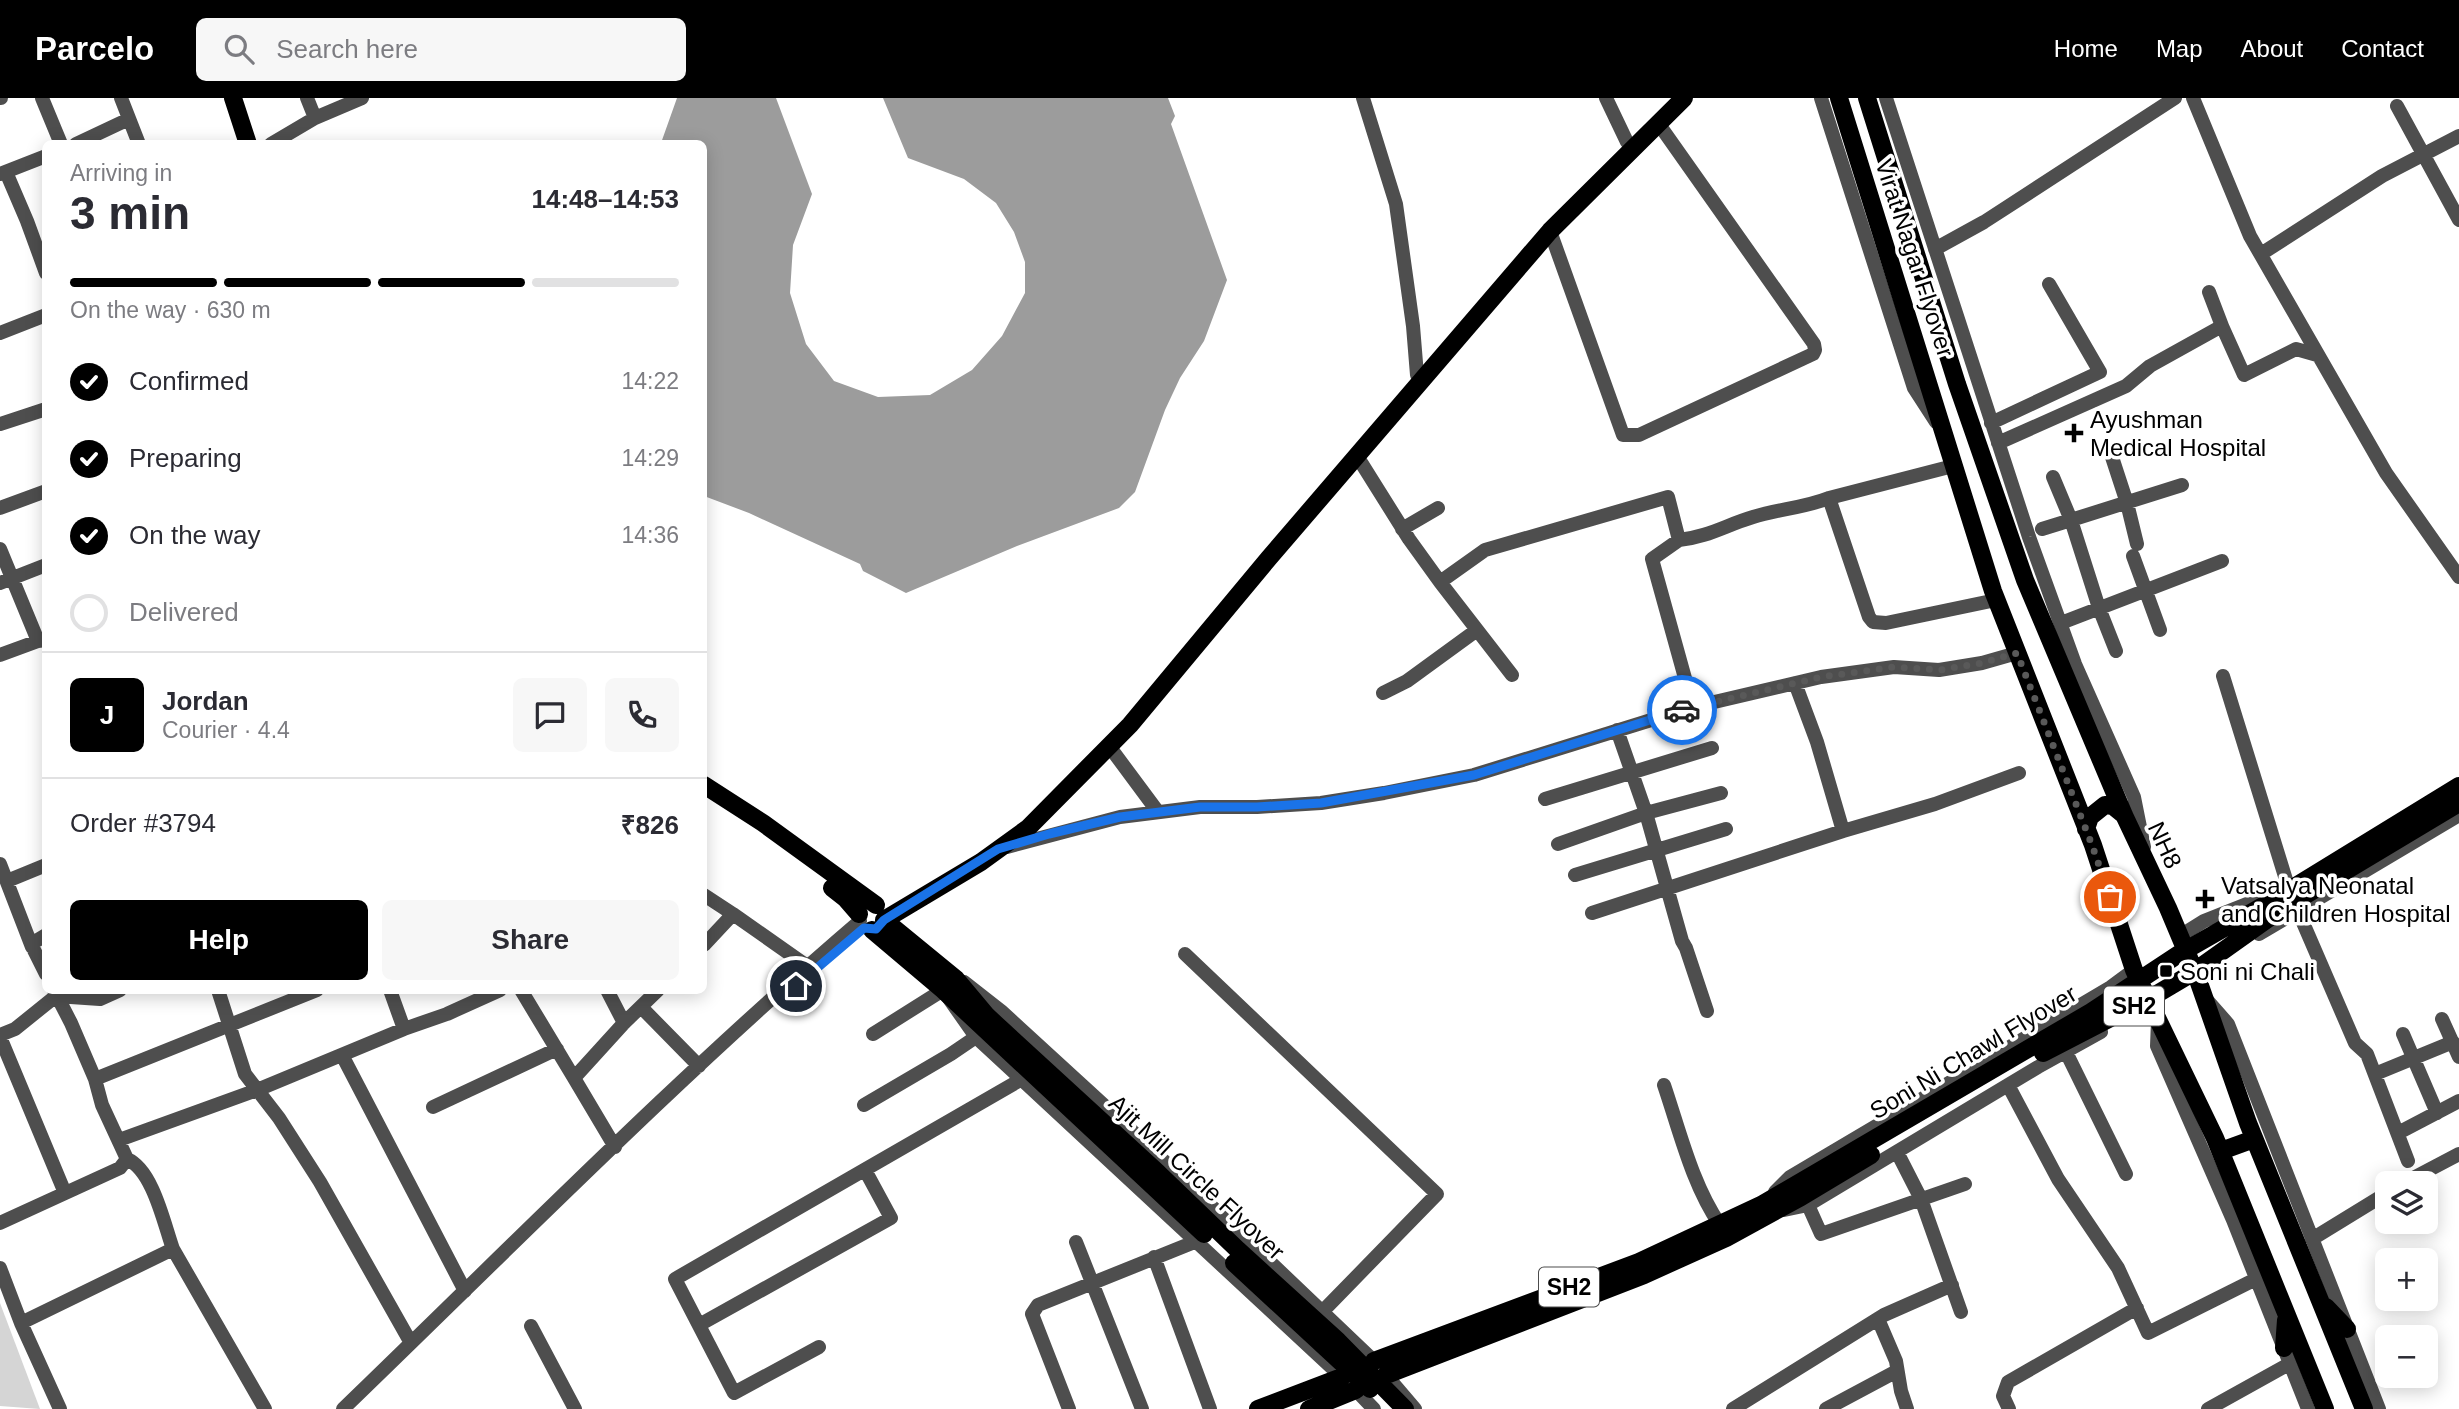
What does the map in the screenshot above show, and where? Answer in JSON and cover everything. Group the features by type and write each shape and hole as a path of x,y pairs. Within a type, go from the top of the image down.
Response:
{"main road":[{"path":"224,98 237,140"},
{"path":"233,98 247,140"},
{"path":"871,918 1028,828 1130,725 1357,456 1545,226 1673,98"},
{"path":"996,847 1125,720 1264,553 1550,231 1684,98"},
{"name":"Virat Nagar Flyover","path":"1839,98 1944,434"},
{"name":"Virat Nagar Flyover","path":"1867,98 1966,408"},
{"name":"NH8","path":"1966,408 2025,580 2124,815 2197,977 2254,1139 2315,1271 2320,1303 2364,1409"},
{"path":"1944,434 1996,600 2086,829 2134,970 2221,1151 2325,1409"},
{"name":"Soni Ni Chawl Flyover","path":"1802,1196 2179,954 2459,786"},
{"path":"707,787 763,823 871,918"},
{"path":"707,801 809,869 871,918"},
{"name":"Soni Ni Chawl Flyover","path":"1763,1210 1802,1196 2051,1048 2178,981 2279,911 2459,803"},
{"path":"2086,829 2090,817 2105,805 2113,806 2124,815"},
{"name":"Ajit Mill Circle Flyover","path":"871,918 950,984 1390,1409"},
{"name":"Ajit Mill Circle Flyover","path":"1069,1099 1338,1341 1405,1409"},
{"path":"2221,1151 2254,1139"},
{"name":"SH2","path":"1374,1361 1639,1262 1720,1225 1763,1210"},
{"name":"SH2","path":"1386,1375 1644,1275 1726,1238 1763,1210"},
{"path":"2320,1303 2333,1312 2347,1329"},
{"path":"2287,1313 2287,1356"},
{"path":"1258,1409 1342,1377"},
{"path":"1309,1409 1356,1390"}],"street":[{"path":"42,98 59,140"},
{"path":"121,98 137,140"},
{"path":"307,98 315,118"},
{"path":"278,140 315,118 362,98"},
{"path":"1363,98 1396,204 1420,378"},
{"path":"1606,98 1627,142"},
{"path":"1821,98 1914,388 1944,434"},
{"path":"1886,98 1991,423 2075,664 2134,797 2148,866"},
{"path":"1935,249 1984,222 2175,98"},
{"path":"2193,98 2250,236 2386,473 2459,577"},
{"path":"2397,106 2459,220"},
{"path":"84,140 129,118"},
{"path":"1550,231 1623,435 1639,435 1813,354 1814,344 1658,123"},
{"path":"2261,254 2382,176 2459,135"},
{"path":"42,158 3,173 27,221 42,262"},
{"path":"1991,423 2100,372 2049,284"},
{"path":"2209,292 2244,375 2296,349 2317,355"},
{"path":"0,332 42,316"},
{"path":"1998,443 2126,386 2150,366 2222,326"},
{"path":"0,415 42,401"},
{"path":"1966,408 1984,401"},
{"path":"0,424 42,410"},
{"path":"2110,454 2127,503 2135,550 2160,630"},
{"path":"1357,456 1402,529 1512,675"},
{"path":"1693,707 1652,559 1679,540 1699,538 1753,517 1810,506 1953,466"},
{"path":"2053,477 2071,520 2099,608 2116,651"},
{"path":"2042,530 2182,485"},
{"path":"0,508 42,492"},
{"path":"1440,582 1485,550 1668,497 1679,540"},
{"path":"1829,499 1869,617 1873,621 1886,623 1996,600"},
{"path":"1402,529 1438,508"},
{"path":"0,549 7,580 42,640 0,655"},
{"path":"2061,623 2222,561"},
{"path":"7,580 42,567"},
{"path":"1383,693 1407,681 1477,630"},
{"path":"996,847 1120,817 1200,807 1321,803 1384,793 1474,775 1693,707 1821,677 1894,667 1940,670 1982,663 2017,653"},
{"path":"2223,676 2287,883"},
{"path":"1795,683 1817,742 1843,831"},
{"path":"1618,730 1657,849 1682,942 1706,1011"},
{"path":"1109,746 1158,812"},
{"path":"1545,799 1712,748"},
{"path":"1592,913 1843,831 1935,804 2019,773"},
{"path":"2180,936 2204,921 2264,898 2459,776"},
{"path":"1558,844 1646,813 1721,793"},
{"path":"2197,977 2250,940 2459,815"},
{"path":"1575,875 1726,829"},
{"path":"0,864 37,941 42,959"},
{"path":"6,881 42,867"},
{"path":"707,897 807,966"},
{"path":"2298,911 2355,1043 2367,1054 2409,1161"},
{"path":"707,942 733,914"},
{"path":"342,1409 699,1066 807,966 871,918"},
{"path":"352,1409 670,1103 871,918"},
{"path":"1185,954 1437,1194 1323,1311"},
{"path":"1763,1210 1790,1177 2111,987 2134,970"},
{"path":"873,1034 950,984 968,984 1001,1011 1323,1311 1374,1361 1415,1409"},
{"path":"950,984 976,1037 1374,1409"},
{"path":"54,994 15,1029 0,1036 65,1193"},
{"path":"56,994 71,1023 95,1079 102,1105 127,1159 136,1163 148,1178 173,1250 265,1409"},
{"path":"62,994 100,999 111,994"},
{"path":"219,994 246,1074 320,1182 411,1343"},
{"path":"95,1079 307,994"},
{"path":"391,994 404,1029"},
{"path":"119,1140 257,1090 491,994"},
{"path":"523,994 615,1147"},
{"path":"609,994 624,1023"},
{"path":"574,1078 654,994"},
{"path":"2204,996 2228,1024 2312,1238 2315,1271 2347,1329 2379,1409"},
{"path":"641,1007 699,1066"},
{"path":"1965,1184 1821,1234 1802,1196 1898,1152 2066,1052 2155,1013 2157,1046 2308,1409"},
{"path":"2442,1019 2459,1057"},
{"path":"2403,1034 2437,1113"},
{"path":"864,1105 951,1055 976,1037"},
{"path":"2375,1074 2452,1042"},
{"path":"433,1107 556,1049"},
{"path":"2066,1052 2126,1174"},
{"path":"341,1055 465,1291"},
{"path":"819,1347 734,1393 675,1279 1022,1079"},
{"path":"2008,1085 2058,1179 2118,1268 2148,1333 2256,1279"},
{"path":"1664,1086 1693,1170 1709,1208 1720,1225"},
{"path":"2398,1133 2459,1101"},
{"path":"1898,1152 1921,1199 1961,1312"},
{"path":"2427,1171 2459,1154"},
{"path":"0,1223 120,1168 127,1159"},
{"path":"699,1325 891,1218 865,1170"},
{"path":"2312,1238 2375,1200"},
{"path":"1069,1409 1032,1314 1038,1305 1197,1241"},
{"path":"1076,1242 1142,1409"},
{"path":"21,1323 173,1250"},
{"path":"1154,1257 1210,1409"},
{"path":"0,1268 21,1323 60,1409"},
{"path":"1733,1409 1878,1319 1952,1284"},
{"path":"2009,1409 2003,1396 2008,1382 2137,1308"},
{"path":"1878,1319 1896,1361 1900,1391 1907,1409"},
{"path":"531,1325 575,1409"},
{"path":"2208,1409 2287,1356"},
{"path":"1342,1377 1374,1361"},
{"path":"1826,1409 1898,1371"},
{"path":"1356,1390 1386,1375"}],"shaded area":[{"path":"677,98 776,98 812,194 793,245 790,293 806,344 834,381 878,397 930,395 972,370 1002,336 1025,293 1025,262 1014,232 996,203 964,179 908,158 883,98 1168,98 1175,116 1171,124 1227,280 1204,341 1180,378 1165,410 1135,492 1119,508 1017,546 906,593 863,571 860,564 749,513 707,497 707,140 662,140"},
{"path":"0,1303 40,1409 0,1406"}],"way so far":[{"path":"1682,710 1821,677 1894,667 1940,670 1982,663 2017,653 2110,897"}],"place":[{"name":"Ayushman Medical Hospital","path":"2074,433"},
{"name":"Vatsalya Neonatal and Children Hospital","path":"2205,899"},
{"name":"Soni ni Chali","path":"2166,971"}],"route":[{"path":"796,986 864,928 872,930 880,927 884,920 998,849 1120,817 1200,807 1321,803 1474,775 1682,710"}]}
